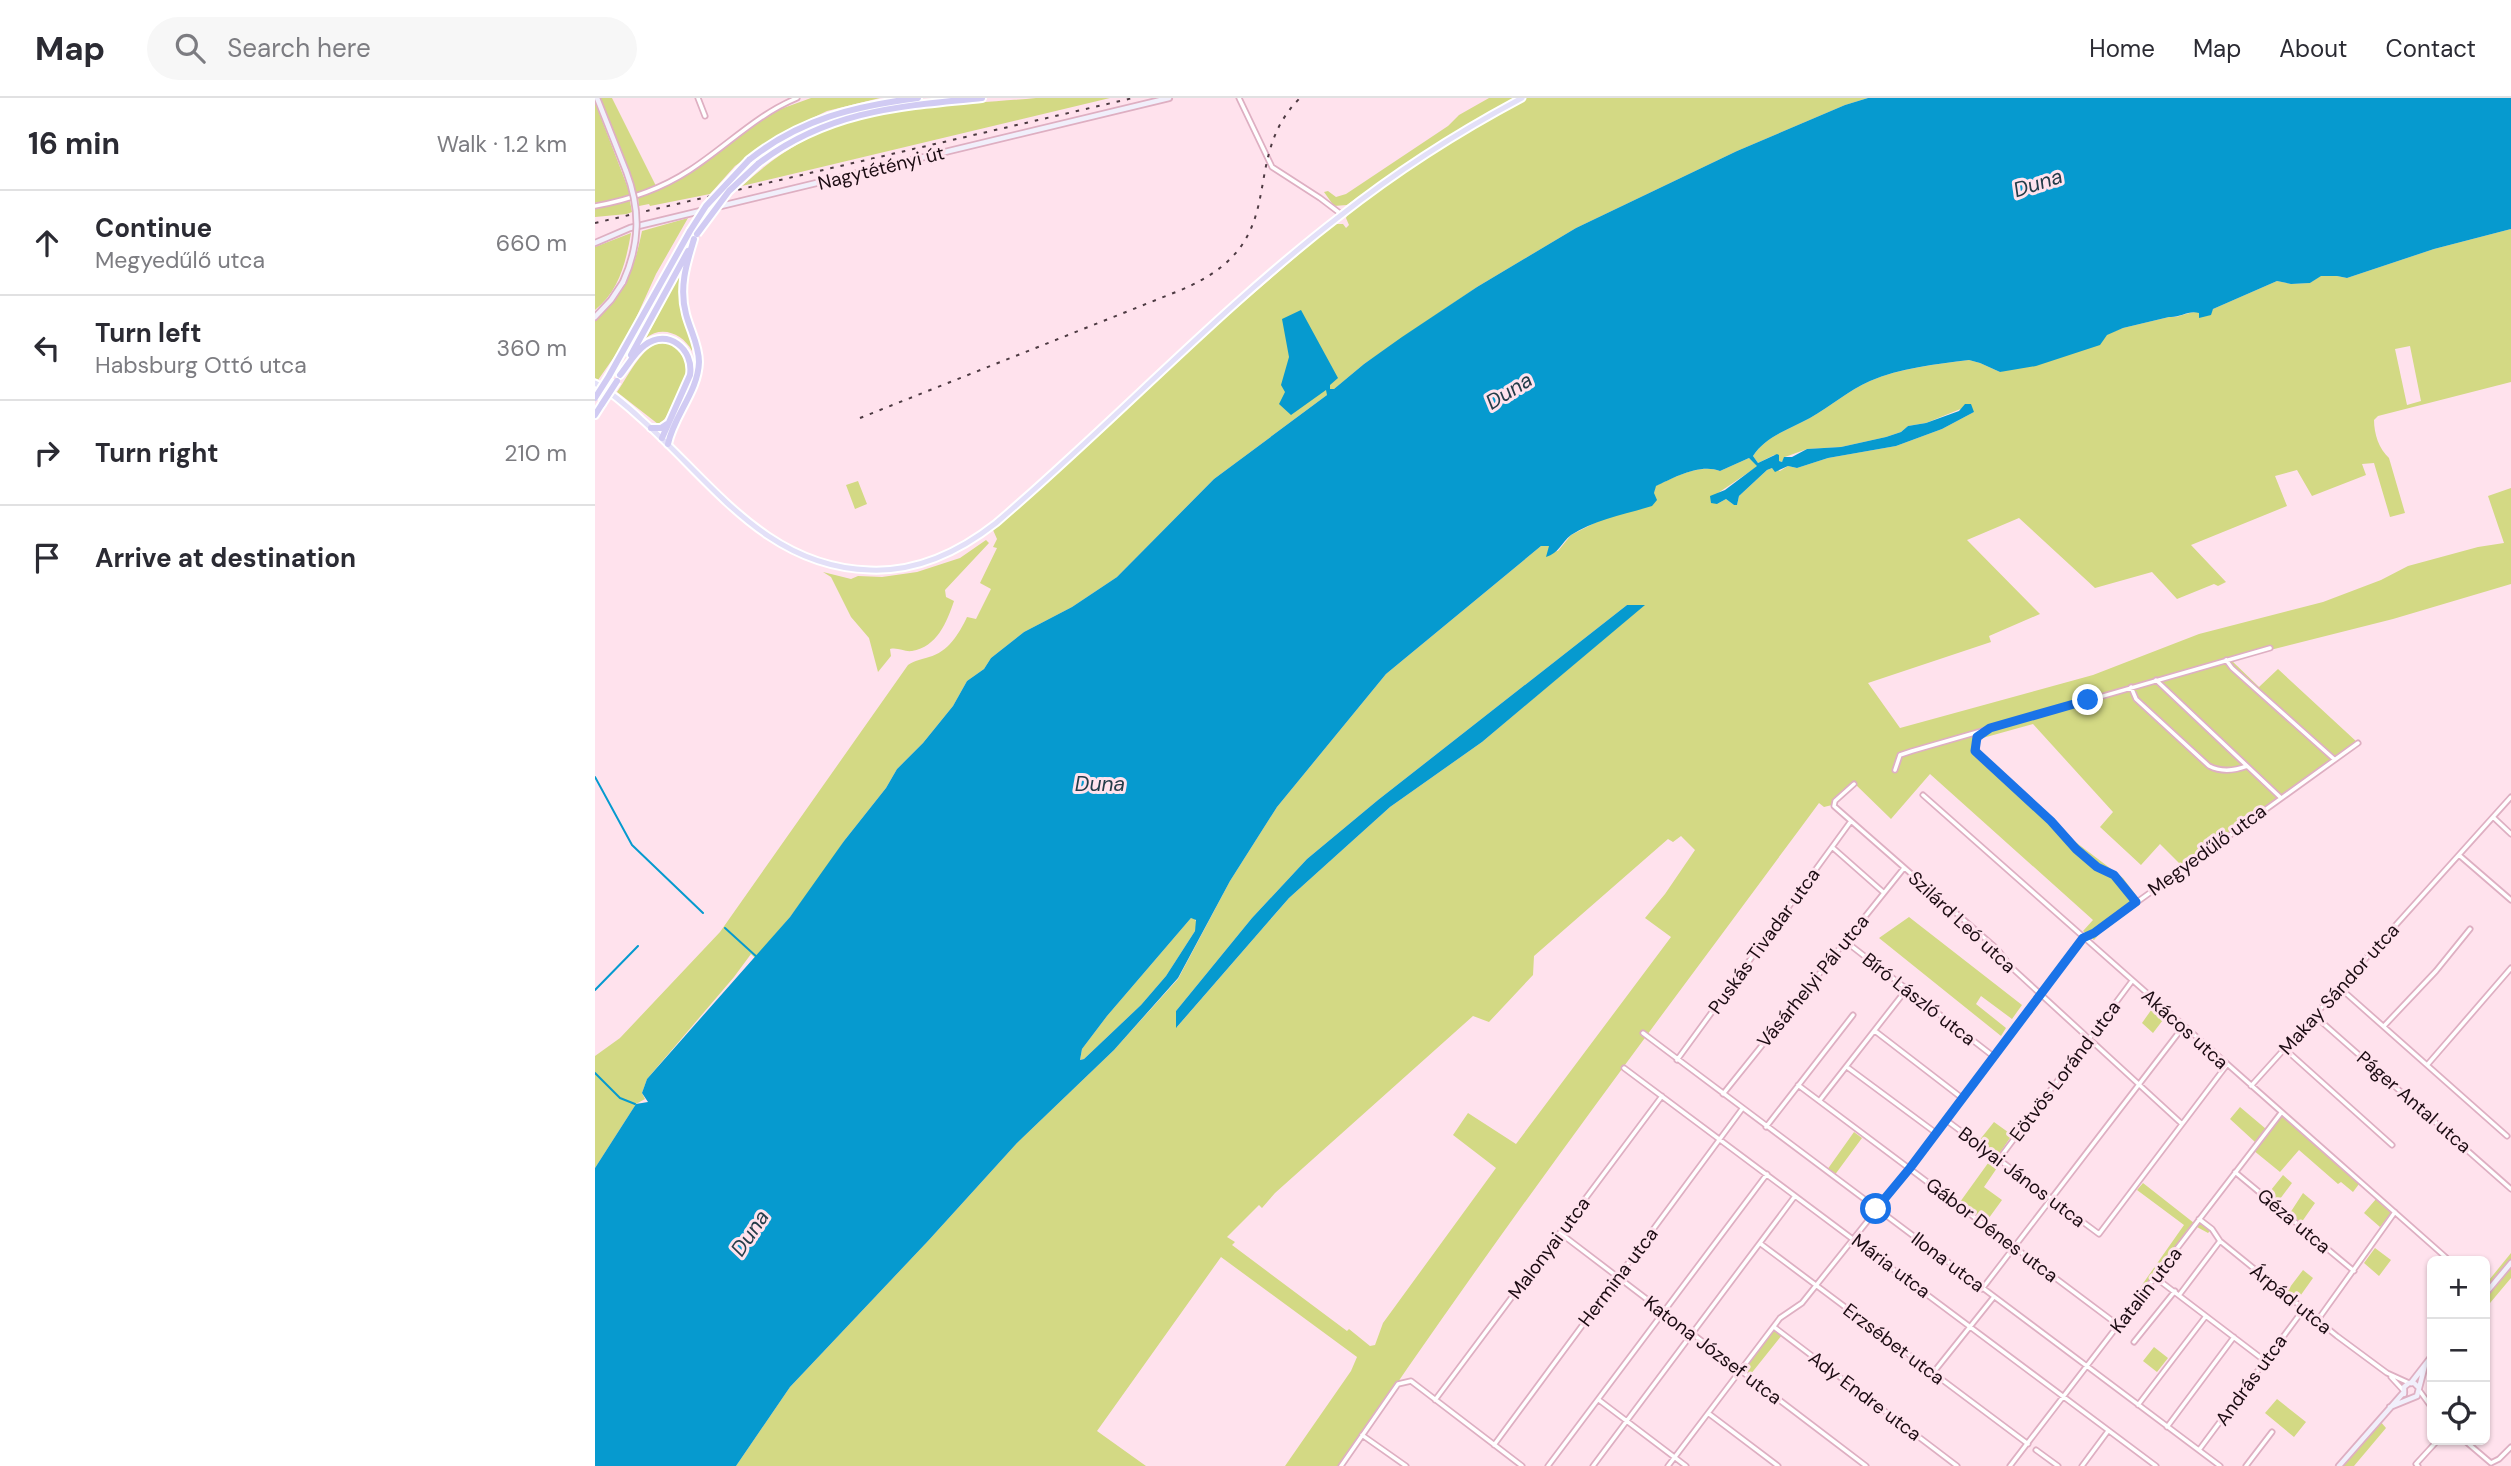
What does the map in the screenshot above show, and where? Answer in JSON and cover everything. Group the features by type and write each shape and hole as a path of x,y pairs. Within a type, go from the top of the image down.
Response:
{"highway":[{"path":"595,415 618,378 694,235 706,206 749,160 788,133 827,116 872,104 918,98"},
{"path":"595,398 694,235 729,191 758,164 800,136 841,119 873,111 982,98"},
{"path":"665,441 695,381 698,367 698,350 686,315 683,294 684,274 694,235"},
{"path":"618,378 639,350 651,341 669,340 684,348 691,372 669,423 665,441"},
{"path":"652,428 661,428 669,423"}],"main road":[{"path":"595,317 623,282 632,259 638,225 627,171 597,98"},
{"name":"Nagytétényi út","path":"595,243 630,228 1169,98"},
{"path":"595,383 617,397 652,428 751,524 785,548 809,559 843,568 883,570 910,567 940,558 967,545 1006,514 1234,306 1341,214 1419,159 1522,98"},
{"path":"2490,1287 2511,1263"},
{"path":"2339,1466 2427,1362"},
{"path":"2387,1409 2413,1398 2419,1388 2425,1365"},
{"path":"2410,1383 2419,1388"},
{"path":"2403,1391 2413,1398"}],"street":[{"path":"698,98 705,116"},
{"path":"595,206 632,198 667,183 699,164 756,120 797,98"},
{"path":"1239,98 1272,167 1341,214"},
{"path":"1895,770 1899,755 2270,649"},
{"path":"2227,660 2232,668 2334,758"},
{"path":"2156,680 2280,797"},
{"path":"2131,687 2136,699 2209,766 2229,770 2247,766"},
{"path":"1990,728 1977,737 1977,754 2051,821 2076,849 2097,867 2114,875 2136,902"},
{"name":"Megyedűlő utca","path":"1668,1466 1783,1314 1802,1303 1910,1168 2083,938 2094,933 2358,743"},
{"name":"Szilárd Leó utca","path":"1854,784 1835,801 1834,806 1997,949 2004,960 2039,994 2182,1124"},
{"name":"Akácos utca","path":"1923,794 2226,1066 2444,1256"},
{"name":"Makay Sándor utca","path":"2251,1087 2511,797"},
{"path":"2493,817 2511,834"},
{"name":"Puskás Tivadar utca","path":"1677,1060 1851,821"},
{"path":"1832,847 1884,892"},
{"path":"2459,855 2511,900"},
{"name":"Vásárhelyi Pál utca","path":"1723,1094 1904,868"},
{"path":"2384,1026 2470,929"},
{"name":"Bíró László utca","path":"1845,942 1993,1056"},
{"path":"2428,1064 2511,968"},
{"name":"Eötvös Loránd utca","path":"1999,1160 2132,981"},
{"path":"2340,988 2507,1136"},
{"path":"1820,1100 1906,990"},
{"path":"1766,1127 1853,1015"},
{"name":"Páger Antal utca","path":"2316,1016 2511,1189"},
{"path":"1982,1289 2183,1027"},
{"path":"1875,1031 1962,1098"},
{"name":"Ilona utca","path":"1643,1033 2220,1466"},
{"path":"2285,1049 2392,1145"},
{"path":"2182,1124 2226,1066"},
{"path":"1847,1067 1936,1133"},
{"name":"Mária utca","path":"1624,1068 2156,1466"},
{"name":"Gábor Dénes utca","path":"1798,1085 2118,1325"},
{"name":"Malonyai utca","path":"1435,1400 1663,1095"},
{"name":"Hermina utca","path":"1494,1444 1742,1109"},
{"name":"Katalin utca","path":"2010,1466 2281,1113"},
{"name":"Bolyai János utca","path":"1946,1120 2099,1234 2182,1124"},
{"name":"Géza utca","path":"2235,1172 2354,1271"},
{"path":"1548,1466 1767,1174"},
{"path":"1593,1466 1795,1196"},
{"path":"2318,1321 2395,1212"},
{"name":"Árpád utca","path":"2199,1219 2212,1229 2220,1241 2303,1310 2387,1373 2403,1391"},
{"name":"Katona József utca","path":"1560,1233 1866,1466"},
{"path":"2180,1294 2220,1241"},
{"name":"Erzsébet utca","path":"1761,1244 2028,1444"},
{"path":"2156,1278 2265,1361"},
{"path":"2134,1342 2175,1291"},
{"path":"1933,1373 1993,1297"},
{"name":"András utca","path":"2199,1450 2303,1310"},
{"path":"2138,1405 2206,1316"},
{"name":"Ady Endre utca","path":"1774,1326 1957,1466"},
{"path":"2167,1427 2234,1337"},
{"name":"Árpád utca","path":"2387,1373 2410,1383"},
{"path":"1341,1466 1398,1384 1411,1381 1522,1466"},
{"path":"2419,1388 2427,1401"},
{"path":"2413,1398 2427,1403"},
{"path":"1599,1400 1686,1466"},
{"path":"1708,1413 1778,1466"},
{"path":"2082,1466 2108,1430"},
{"path":"2246,1466 2271,1432"},
{"path":"1362,1434 1406,1466"},
{"path":"2418,1466 2416,1464 2433,1445"},
{"path":"2470,1445 2491,1463 2511,1447"},
{"path":"2036,1450 2058,1466"}],"green space":[{"path":"599,98 612,98 656,186 636,194"},
{"path":"811,98 880,98 827,111 785,131 735,166 710,194 639,206 638,198 681,178 759,120"},
{"path":"1036,98 1110,98 742,186 789,149 843,124 914,109"},
{"path":"1489,98 1516,98 1422,153 1347,205 1334,206 1324,192 1328,191 1336,197 1346,194 1448,126 1459,115"},
{"path":"1526,98 1868,98 1845,105 1737,151 1576,228 1477,287 1364,364 1214,479 1117,577 1072,607 1024,632 991,658 984,669 967,681 953,706 923,743 897,769 886,788 790,917 755,958 751,954 647,1079 642,1093 645,1099 636,1104 595,1168 595,1056 620,1038 720,932 908,665 942,651 956,636 967,617 976,619 991,589 980,583 997,548 993,547 997,539 993,530 1226,317 1334,224 1343,224 1346,228 1349,225 1346,218 1348,213 1420,161"},
{"path":"595,102 631,196 595,203"},
{"path":"630,201 632,212 595,217 595,209"},
{"path":"688,218 656,274 626,340 598,380 595,378 595,320 614,300 627,280 642,231"},
{"path":"2511,229 2511,382 2378,416 2374,420 2378,441 2389,458 2405,513 2390,517 2374,463 2362,464 2366,475 2312,496 2297,470 2275,476 2287,506 2191,545 2226,582 2177,599 2152,572 2095,588 2019,518 1967,540 2040,614 1989,636 1991,642 1868,683 1900,728 2093,675 2199,634 2323,602 2381,580 2408,566 2478,547 2504,543 2488,496 2511,488 2511,584 2393,619 2231,660 2259,687 2278,669 2358,743 2186,870 2160,844 2141,865 2100,827 2113,812 2033,724 1979,739 1978,747 1983,757 2065,834 2123,878 2141,902 2094,940 2083,931 2093,920 1930,774 1891,819 1854,783 1835,799 1832,805 1824,807 1819,803 1516,1215 1341,1466 1285,1466 1351,1371 1357,1357 1221,1257 1097,1431 1146,1466 736,1466 790,1387 1017,1143 1114,1050 1178,979 1230,881 1277,807 1386,674 1541,546 1549,546 1549,552 1558,551 1571,535 1654,493 1655,486 1687,472 1704,469 1720,471 1749,458 1758,466 1718,493 1717,504 1726,499 1737,505 1739,496 1772,468 1780,471 1788,466 1797,468 1828,458 1896,446 1942,429 1974,412 1963,408 1926,423 1908,426 1901,432 1886,437 1841,447 1807,449 1785,457 1782,462 1779,461 1779,455 1758,463 1753,456 1771,438 1817,414 1862,385 1894,373 1969,360 2000,372 2123,328 2191,313 2210,313 2213,309 2277,281 2291,284 2310,283 2320,276 2347,278 2434,249","holes":["2410,346 2421,401 2407,405 2395,349","1627,605 1644,605 1482,742 1390,807 1289,898 1177,1027 1176,1011 1252,918 1307,859","1681,836 1695,850 1645,918 1671,937 1516,1144 1468,1113 1453,1135 1496,1168 1383,1323 1375,1345 1370,1346 1349,1329 1347,1331 1232,1245 1235,1242 1227,1237 1259,1205 1262,1208 1275,1193 1473,1016 1489,1022 1533,975 1534,956 1668,839 1673,842"]},
{"path":"631,233 624,265 616,285 595,310 595,247"},
{"path":"680,273 680,306 692,341 692,351 683,340 672,333 659,332 646,338"},
{"path":"665,341 683,352 687,367 674,402 666,417 658,424 617,392 643,354 657,343"},
{"path":"858,481 867,504 855,509 846,485"},
{"path":"986,540 989,543 945,590 946,597 954,601 940,632 921,649 890,649 891,656 878,672 869,638 851,617 831,577 823,572 851,579 858,576 882,577 917,572 960,558"},
{"path":"1909,917 2022,1005 2012,1019 1981,996 1976,1004 2006,1028 2001,1036 1879,938"},
{"path":"1191,918 1197,923 1195,931 1166,976 1141,1005 1080,1060 1082,1049 1107,1016"},
{"path":"2154,1006 2166,1016 2153,1033 2142,1023"},
{"path":"2240,1107 2266,1129 2255,1142 2230,1119"},
{"path":"2282,1116 2359,1184 2353,1192 2341,1182 2338,1184 2299,1150 2280,1172 2253,1150"},
{"path":"1994,1122 2012,1135 1997,1157 1978,1142"},
{"path":"1854,1132 1862,1138 1834,1176 1827,1170"},
{"path":"1991,1159 1999,1165 1984,1187 2002,1200 1986,1222 1960,1202"},
{"path":"2283,1175 2292,1183 2277,1203 2267,1195"},
{"path":"2143,1183 2194,1223 2201,1222 2210,1231 2208,1233 2197,1227 2159,1276 2140,1294 2137,1292 2184,1225 2137,1190"},
{"path":"2303,1193 2315,1203 2301,1223 2290,1213"},
{"path":"2376,1199 2391,1213 2380,1227 2364,1213"},
{"path":"2375,1248 2391,1260 2379,1276 2364,1263"},
{"path":"2511,1253 2511,1278 2490,1303 2490,1279"},
{"path":"2303,1270 2313,1278 2298,1299 2287,1291"},
{"path":"1772,1330 1782,1335 1750,1375 1742,1369"},
{"path":"2154,1347 2168,1358 2157,1372 2143,1361"},
{"path":"2277,1399 2306,1422 2294,1437 2265,1413"},
{"path":"2380,1421 2386,1428 2354,1466 2343,1466"}],"water":[{"name":"Duna","path":"1868,98 2511,98 2511,229 2434,249 2347,278 2321,276 2310,283 2291,284 2277,281 2213,309 2211,315 2199,318 2199,313 2191,312 2123,328 2107,335 2100,345 2036,366 2000,372 1969,360 1893,373 1862,385 1817,414 1771,438 1753,456 1758,463 1777,454 1782,462 1784,457 1792,457 1807,449 1841,447 1886,437 1901,432 1908,426 1926,423 1959,411 1965,404 1971,404 1974,412 1942,429 1896,446 1828,458 1797,468 1788,466 1775,472 1772,468 1739,496 1737,505 1726,499 1717,504 1711,503 1710,496 1725,490 1757,466 1749,458 1720,471 1704,469 1687,472 1656,486 1654,493 1657,500 1652,506 1590,525 1571,535 1554,553 1546,557 1549,546 1541,546 1386,674 1277,807 1230,881 1178,978 1114,1050 1017,1143 790,1387 736,1466 595,1466 595,1168 636,1104 648,1102 642,1093 647,1079 790,917 886,788 897,769 923,743 953,706 967,681 1024,632 1072,607 1117,577 1214,479 1327,395 1326,390 1291,415 1279,404 1285,392 1281,385 1289,357 1282,319 1301,310 1338,378 1330,385 1330,389 1334,389 1364,364 1477,287 1576,228 1737,151 1845,105","holes":["1191,918 1196,920 1195,931 1166,976 1141,1005 1080,1060 1082,1049 1107,1016"]},
{"path":"1627,605 1645,605 1482,742 1390,807 1289,898 1176,1028 1176,1011 1252,918 1307,859"}],"waterway":[{"path":"595,777 632,845 703,913"},
{"path":"725,928 758,958"},
{"path":"595,990 638,946"},
{"path":"595,1073 620,1098 635,1104"}],"railway":[{"path":"595,223 1133,98"},
{"path":"860,418 1181,290 1217,270 1239,248 1252,225 1270,149 1281,123 1300,98"}],"route":[{"path":"1876,1209 1910,1168 2083,938 2136,902 2114,875 2097,867 2076,849 2051,821 1975,751 1977,737 1990,728 2088,700"}]}
